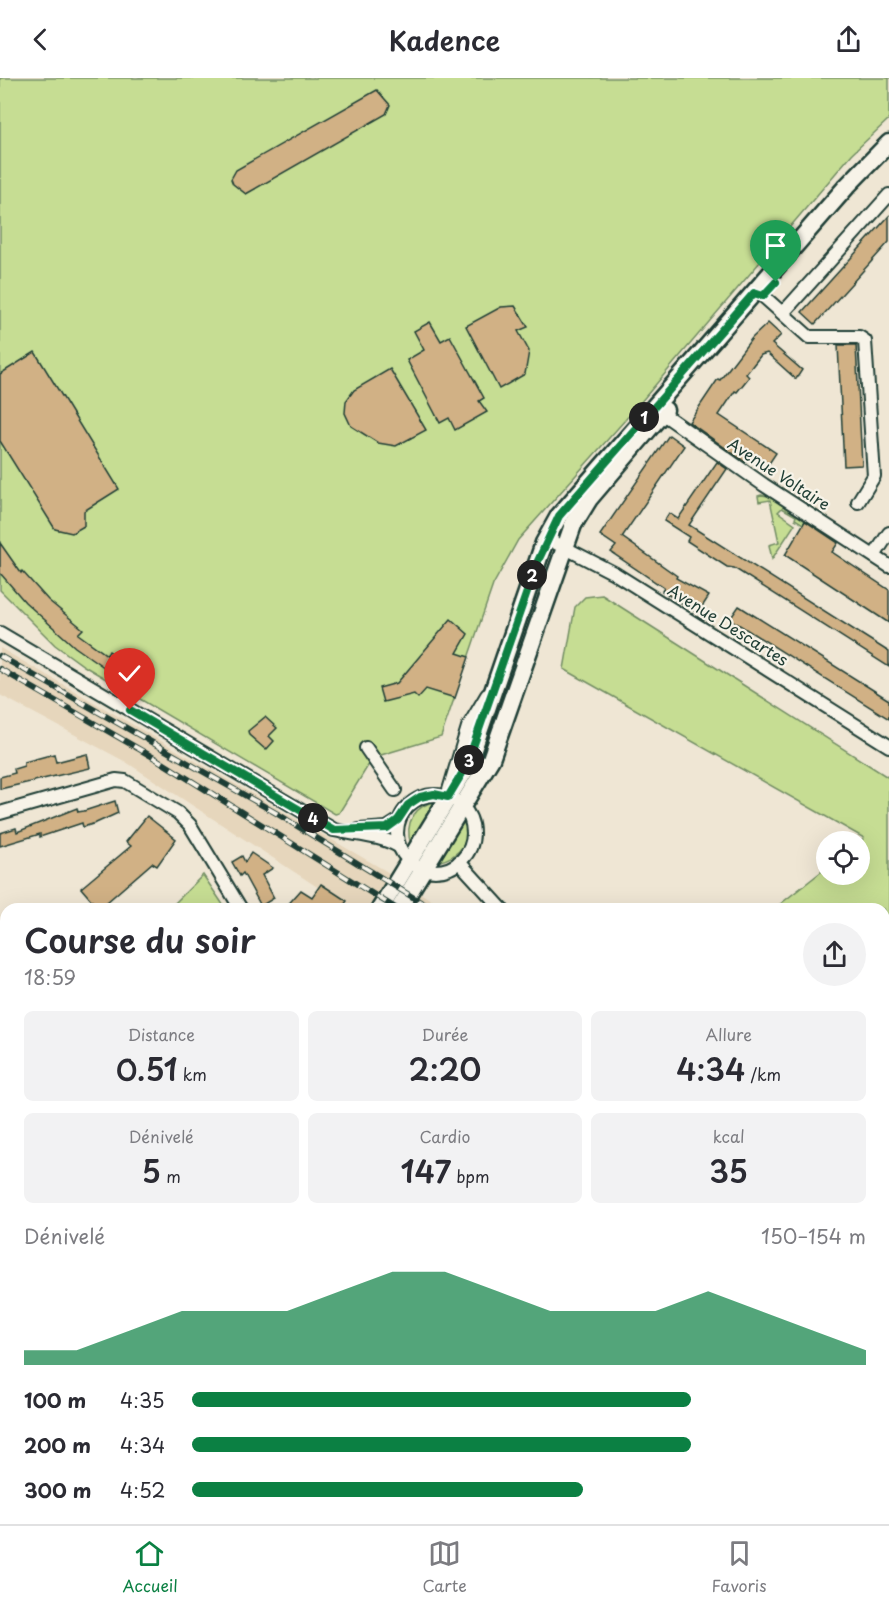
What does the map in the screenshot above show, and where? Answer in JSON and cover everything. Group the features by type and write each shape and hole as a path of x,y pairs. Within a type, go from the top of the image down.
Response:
{"main road":[{"path":"759,295 847,186 889,143"},
{"path":"385,903 463,806 492,759 565,546 573,525 589,499 658,411 759,295 889,154"},
{"path":"401,903 448,797 466,767 546,538 566,506 658,411"}],"street":[{"path":"783,313 889,195"},
{"path":"759,295 812,338 859,337 865,341 874,476 858,502"},
{"name":"Avenue Voltaire","path":"658,411 889,566"},
{"path":"874,556 889,533"},
{"name":"Avenue Descartes","path":"546,538 614,573 889,746"},
{"path":"0,623 23,648"},
{"path":"0,633 334,830 363,837 387,839 399,846 416,866 445,870 459,862 469,852 473,840 473,827 463,806 448,797 434,794 420,797 408,805 398,820 387,828 334,830"},
{"path":"366,748 394,790"},
{"path":"0,813 116,780 133,785 178,813 197,834 237,903"},
{"path":"398,820 399,846"},
{"path":"459,862 497,903"}],"shaded area":[{"path":"0,648 386,871 436,903 342,903 126,762 0,695"}],"green space":[{"path":"0,78 889,78 889,119 852,154 634,410 518,540 493,585 441,737 381,755 369,764 339,813 335,814 84,666 55,645 0,590"},
{"path":"758,496 769,496 805,521 803,524 795,519 796,516 782,508 778,512 795,524 772,559 769,545 779,542 770,500 759,502"},
{"path":"602,595 889,778 889,903 782,903 816,876 816,885 870,885 870,831 852,831 564,669 575,607 585,597"},
{"path":"438,801 411,845 409,829 413,816 423,806"},
{"path":"464,817 467,833 462,847 452,856 437,862"},
{"path":"203,875 222,903 175,903"}],"building":[{"path":"377,90 390,105 386,114 246,194 233,184 231,179 236,170"},
{"path":"889,216 889,242 815,324 802,312"},
{"path":"515,306 528,327 518,331 529,351 525,374 499,389 466,326 501,307"},
{"path":"430,322 441,341 450,336 484,398 479,401 487,412 455,430 449,418 440,423 407,360 424,350 414,331"},
{"path":"768,323 781,335 772,344 802,370 796,379 767,353 761,355 746,374 749,377 737,392 735,391 719,415 776,453 766,468 749,457 745,462 689,422 718,379 720,380 752,338"},
{"path":"838,345 856,345 862,465 844,466"},
{"path":"35,352 119,489 84,511 84,526 72,533 55,529 0,441 0,374"},
{"path":"390,369 426,430 396,446 378,443 351,426 345,413 346,401 354,390"},
{"path":"669,435 684,446 622,537 677,576 676,578 709,596 698,613 662,591 664,588 611,552 616,546 600,535"},
{"path":"717,462 727,469 689,525 889,652 889,667 734,568 727,567 687,541 689,537 664,521 669,513 678,519"},
{"path":"805,521 838,543 832,552 889,590 889,623 785,555"},
{"path":"0,543 21,573 22,571 48,600 83,629 78,634 107,655 109,651 137,670 128,684 75,647 25,602 0,573"},
{"path":"739,606 889,700 889,719 730,619"},
{"path":"451,619 468,634 457,653 469,657 455,698 426,689 418,698 414,694 383,702 379,688 397,683"},
{"path":"265,717 277,728 269,736 274,741 266,750 249,735 248,731"},
{"path":"54,754 56,762 87,754 90,768 0,789 0,777 15,773 14,769 24,766 24,762"},
{"path":"115,801 118,813 96,823 83,827 82,823 40,837 40,834 0,846 0,833 16,828 17,832 77,808 78,812 84,811"},
{"path":"147,816 176,839 157,866 152,863 106,903 94,903 81,888 131,846 126,842"},
{"path":"251,853 273,868 262,875 274,898 266,903 259,903 243,873 240,876 232,862 242,856 245,862"},
{"path":"321,884 347,901 346,903 289,903 301,890 312,897"}],"railway":[{"path":"0,656 276,813 422,903"},
{"path":"0,669 158,760 387,903"}],"route":[{"path":"130,710 334,830 387,828 398,820 408,805 420,797 434,794 448,797 466,767 544,543 553,525 641,420 668,393 754,293 763,296 776,282"}]}
